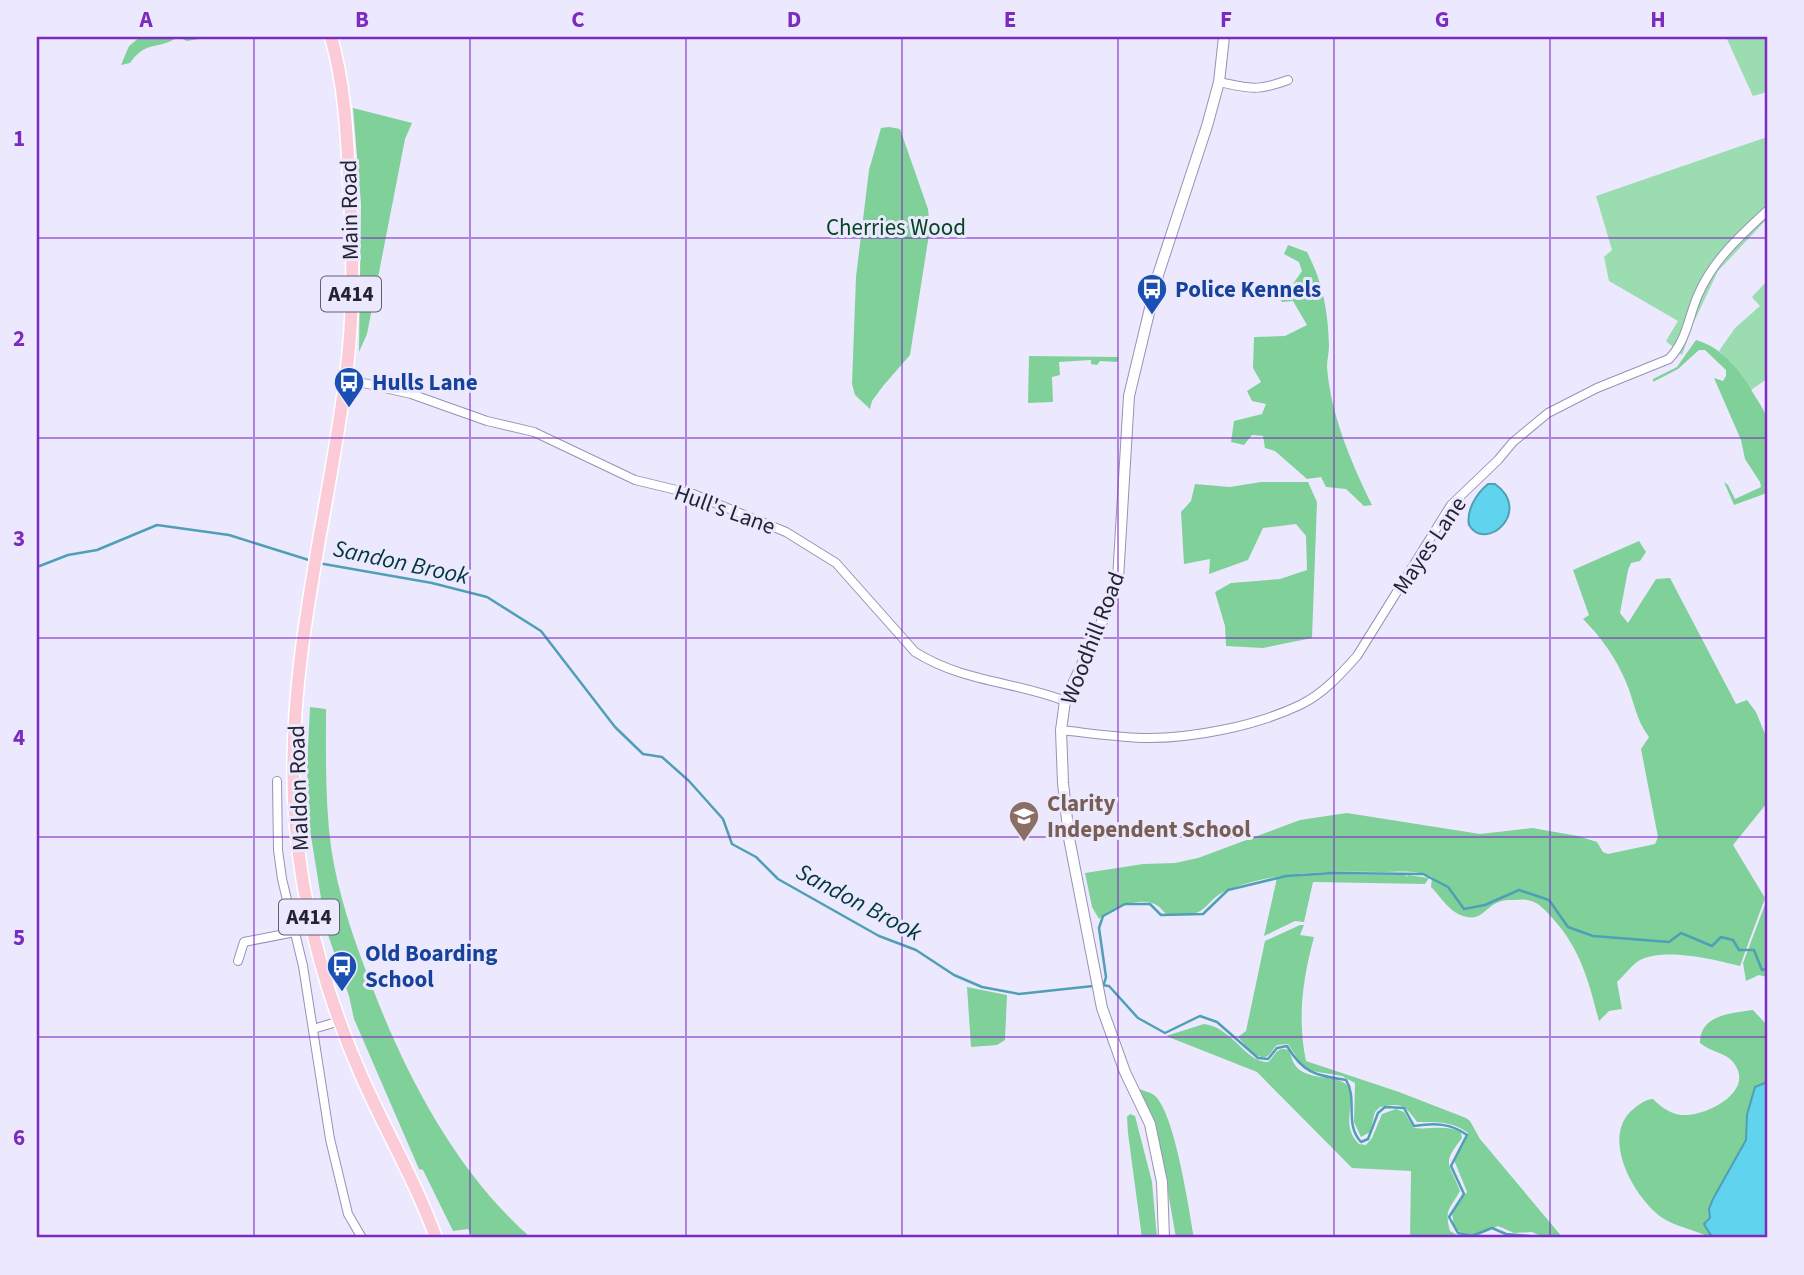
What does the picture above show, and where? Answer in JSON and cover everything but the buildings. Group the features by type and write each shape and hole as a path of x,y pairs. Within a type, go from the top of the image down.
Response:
{"main road":[{"name":"Main Road","path":"317,551 346,379 351,321 346,126 331,37"},
{"name":"Maldon Road","path":"317,551 303,630 295,709 294,800 304,896 312,933 360,1075 426,1210 436,1238"}],"street":[{"name":"Woodhill Road","path":"1164,1238 1162,1182 1157,1149 1150,1124 1125,1072 1102,1008 1069,838 1061,730 1065,701 1101,624 1118,579 1129,396 1158,275 1219,82 1224,37"},
{"path":"1219,82 1260,89 1288,80"},
{"name":"Mayes Lane","path":"1061,730 1141,738 1173,738 1274,715 1301,704 1322,691 1340,676 1357,656 1451,505 1513,442 1548,413 1597,388 1669,359 1686,334 1697,296 1715,265 1732,243 1767,211"},
{"name":"Hull's Lane","path":"346,379 411,394 487,421 534,432 635,480 693,494 786,532 835,563 907,645 923,657 976,679 1065,701"},
{"name":"Maldon Road","path":"277,781 278,850 282,879 303,966 330,1139 348,1214 362,1238"},
{"path":"238,961 244,942 295,932"},
{"path":"313,1029 340,1021"}],"green space":[{"path":"140,37 178,37 147,48 130,63 121,65 129,46"},
{"path":"178,37 212,37 187,41"},
{"path":"1726,37 1767,37 1767,92 1753,96 1767,127"},
{"path":"353,108 412,123 405,139 367,334 359,352 361,204"},
{"name":"Cherries Wood","path":"881,128 900,129 928,209 930,228 910,355 883,386 872,401 870,409 855,395 852,384 856,277 869,170"},
{"path":"1767,137 1767,219 1718,271 1693,324 1682,355 1666,341 1678,321 1609,281 1604,257 1612,250 1596,196"},
{"path":"1288,245 1307,252 1321,286 1327,320 1329,385 1337,421 1372,505 1364,506 1346,489 1326,487 1321,477 1307,479 1275,451 1265,448 1263,436 1252,435 1244,445 1231,442 1234,421 1262,414 1266,404 1252,401 1247,391 1261,382 1253,368 1254,337 1285,336 1307,325 1293,301 1282,302 1275,293 1293,284 1302,271 1299,262 1284,254"},
{"path":"1767,281 1767,379 1751,390 1731,362 1719,351 1735,328 1760,306 1752,297"},
{"path":"1696,340 1715,349 1731,362 1750,387 1766,417 1769,436 1767,493 1734,505 1724,482 1735,499 1761,487 1745,459 1741,440 1714,378 1723,381 1726,370 1705,350 1699,350 1678,369 1653,382 1653,379 1677,367"},
{"path":"1029,356 1119,357 1117,362 1100,361 1097,365 1091,364 1091,360 1059,362 1060,375 1052,377 1053,402 1028,403"},
{"path":"1261,482 1308,482 1317,502 1312,638 1263,648 1226,646 1225,626 1215,592 1231,583 1280,579 1307,570 1306,536 1296,524 1263,528 1248,560 1209,574 1210,559 1184,564 1181,512 1191,501 1195,484 1230,487"},
{"path":"1639,541 1646,552 1640,561 1631,563 1628,570 1620,613 1628,623 1656,579 1670,578 1736,704 1747,700 1756,712 1767,739 1767,803 1733,845 1765,898 1740,966 1688,956 1647,957 1634,964 1617,982 1622,1009 1609,1011 1599,1021 1587,980 1571,943 1541,907 1533,901 1505,900 1481,915 1467,917 1456,913 1443,901 1431,887 1432,877 1413,872 1324,872 1287,875 1232,888 1199,912 1192,914 1166,914 1151,903 1135,902 1118,907 1099,919 1092,907 1085,873 1198,858 1300,820 1347,813 1480,834 1532,828 1597,842 1603,852 1608,854 1655,844 1658,837 1641,749 1649,737 1641,724 1618,665 1583,619 1589,615 1573,570"},
{"path":"310,707 326,709 327,796 334,865 353,934 385,1019 417,1087 457,1153 504,1212 531,1238 473,1238 468,1229 453,1231 423,1170 419,1169 354,1019 326,929 310,830 307,769"},
{"path":"1314,874 1408,875 1429,878 1425,884 1313,882 1304,922 1295,921 1264,936 1277,878"},
{"path":"1766,902 1767,977 1759,975 1746,981 1743,963"},
{"path":"1304,925 1300,935 1314,937 1302,998 1306,1061 1466,1118 1480,1139 1563,1238 1545,1238 1532,1232 1514,1233 1498,1226 1474,1236 1460,1232 1454,1228 1452,1212 1467,1192 1454,1160 1468,1133 1450,1124 1417,1122 1405,1108 1393,1105 1380,1107 1375,1112 1370,1132 1361,1137 1354,1122 1355,1083 1342,1076 1303,1067 1288,1044 1277,1045 1266,1057 1261,1057 1252,1052 1238,1037 1246,1031 1265,941"},
{"path":"967,987 1007,995 1005,1040 997,1045 971,1047"},
{"path":"1753,1010 1767,1025 1767,1082 1755,1087 1747,1116 1746,1140 1709,1209 1710,1218 1704,1224 1716,1238 1711,1238 1661,1217 1651,1208 1641,1197 1625,1168 1619,1138 1622,1124 1630,1112 1646,1101 1653,1099 1677,1114 1691,1114 1715,1107 1734,1092 1739,1083 1739,1073 1733,1062 1700,1043 1701,1034 1705,1026 1718,1017"},
{"path":"1204,1024 1223,1031 1260,1061 1268,1062 1279,1050 1289,1050 1300,1070 1344,1083 1350,1094 1350,1130 1359,1144 1366,1145 1372,1138 1382,1114 1396,1109 1404,1112 1414,1128 1443,1128 1461,1132 1462,1138 1449,1159 1450,1169 1460,1191 1449,1210 1448,1218 1450,1231 1462,1238 1410,1238 1411,1171 1352,1168 1257,1072 1166,1036"},
{"path":"1139,1089 1154,1095 1162,1105 1168,1121 1180,1162 1194,1238 1176,1238 1157,1129"},
{"path":"1130,1114 1135,1116 1152,1182 1157,1238 1142,1238 1128,1133 1127,1117"}],"water":[{"path":"1488,484 1495,484 1505,495 1509,506 1503,525 1486,534 1477,532 1469,525 1469,514 1473,502"},
{"path":"1767,1082 1767,1238 1716,1238 1704,1224 1710,1218 1709,1209 1713,1199 1746,1140 1747,1115 1755,1087"}],"waterway":[{"name":"Sandon Brook","path":"37,567 68,555 97,550 157,525 229,535 312,561"},
{"name":"Sandon Brook","path":"318,563 432,583 487,597 541,631 615,727 643,754 662,757 689,781 723,819 732,844 756,857 778,879 879,936 916,950 954,975 982,987 1019,994 1093,986"},
{"path":"1104,984 1106,977 1099,928 1103,916 1125,904 1150,904 1161,915 1203,914 1228,890 1286,876 1332,873 1423,874 1448,887 1464,909 1485,905 1519,890 1549,900 1568,927 1593,936 1669,942 1681,933 1712,946 1721,937 1733,940 1739,950 1754,950 1762,970 1767,969"},
{"name":"Sandon Brook","path":"1100,985 1109,986 1138,1018 1165,1033 1200,1016 1217,1022 1258,1058 1268,1059 1277,1048 1287,1046 1311,1072 1346,1080 1351,1095 1353,1127 1361,1142 1368,1139 1378,1113 1385,1107 1404,1108 1414,1126 1442,1125 1461,1131 1467,1135 1451,1166 1464,1194 1449,1217 1458,1233 1472,1236 1492,1228 1506,1234 1531,1238"}],"place":[{"name":"Police Kennels","path":"1152,316"},
{"name":"Hulls Lane","path":"349,409"},
{"name":"Clarity Independent School","path":"1024,843"},
{"name":"Old Boarding School","path":"342,993"}]}
